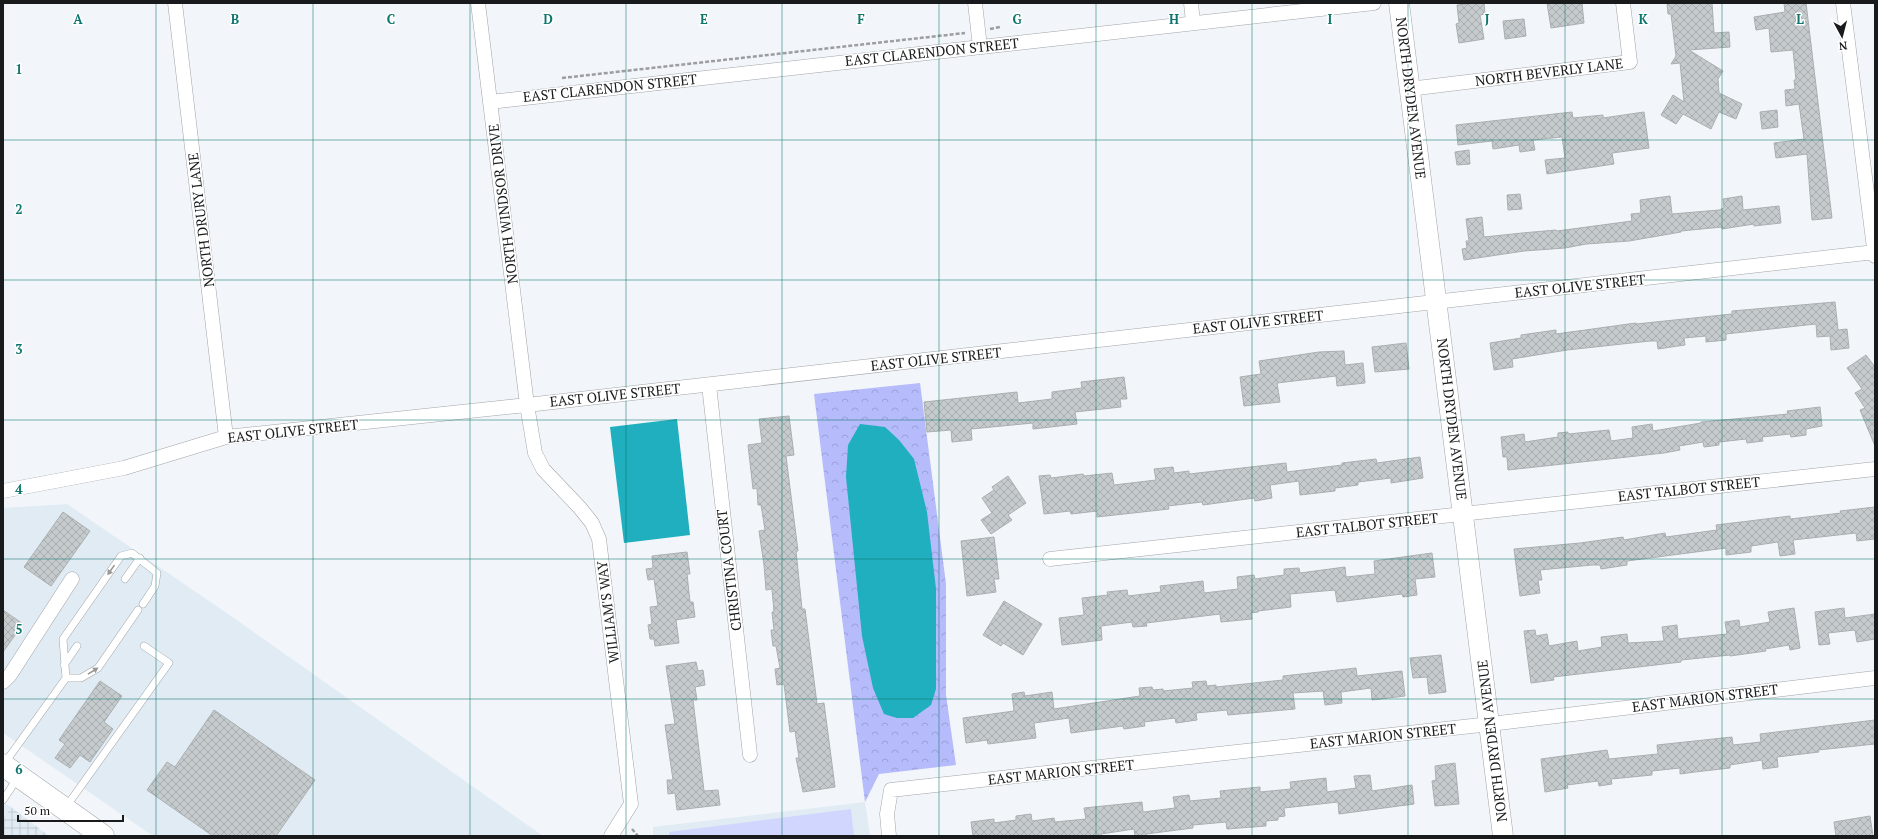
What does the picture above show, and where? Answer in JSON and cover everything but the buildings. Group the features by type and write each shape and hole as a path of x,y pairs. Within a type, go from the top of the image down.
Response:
{"main road":[{"path":"8,769 103,836"}],"street":[{"name":"NORTH DRURY LANE","path":"175,3 226,437"},
{"name":"NORTH WINDSOR DRIVE","path":"478,3 528,405"},
{"path":"975,3 980,47"},
{"path":"1191,3 1193,22"},
{"name":"EAST CLARENDON STREET","path":"490,102 1193,22 1374,3"},
{"name":"NORTH DRYDEN AVENUE","path":"1399,3 1503,836"},
{"name":"NORTH BEVERLY LANE","path":"1409,89 1630,62 1623,3"},
{"path":"1843,3 1875,256"},
{"name":"EAST OLIVE STREET","path":"3,491 124,468 226,437 709,385 1875,252"},
{"name":"CHRISTINA COURT","path":"709,385 750,754"},
{"name":"WILLIAM'S WAY","path":"528,405 535,453 542,469 580,508 592,523 599,539 630,804 611,836"},
{"name":"EAST TALBOT STREET","path":"1050,559 1875,469"},
{"path":"3,682 10,675 72,578"},
{"name":"EAST MARION STREET","path":"889,836 887,814 891,790 1490,724 1875,678"}],"lane":[{"path":"3,800 8,769 66,678 63,639 121,556 132,553 157,573 155,586 142,604"},
{"path":"125,579 140,558"},
{"path":"66,678 81,678 98,668 138,610"},
{"path":"64,665 77,646"},
{"path":"64,809 169,663 144,646"}],"path":[{"path":"562,78 1000,28"}],"shaded area":[{"path":"677,419 690,535 624,543 610,427"},
{"path":"860,424 885,427 899,440 914,459 927,512 936,589 936,689 931,705 913,718 897,718 884,714 873,688 862,636 846,477 848,445"},
{"path":"67,504 231,616 543,836 153,836 3,733 3,508"},
{"path":"3,802 11,807 3,819"},
{"path":"865,802 870,836 653,836 653,827"},
{"path":"11,807 49,836 3,836 3,819"},
{"path":"851,809 854,836 669,836 669,832"}],"green space":[{"path":"920,383 946,584 946,695 956,765 879,774 865,802 814,394"}]}
